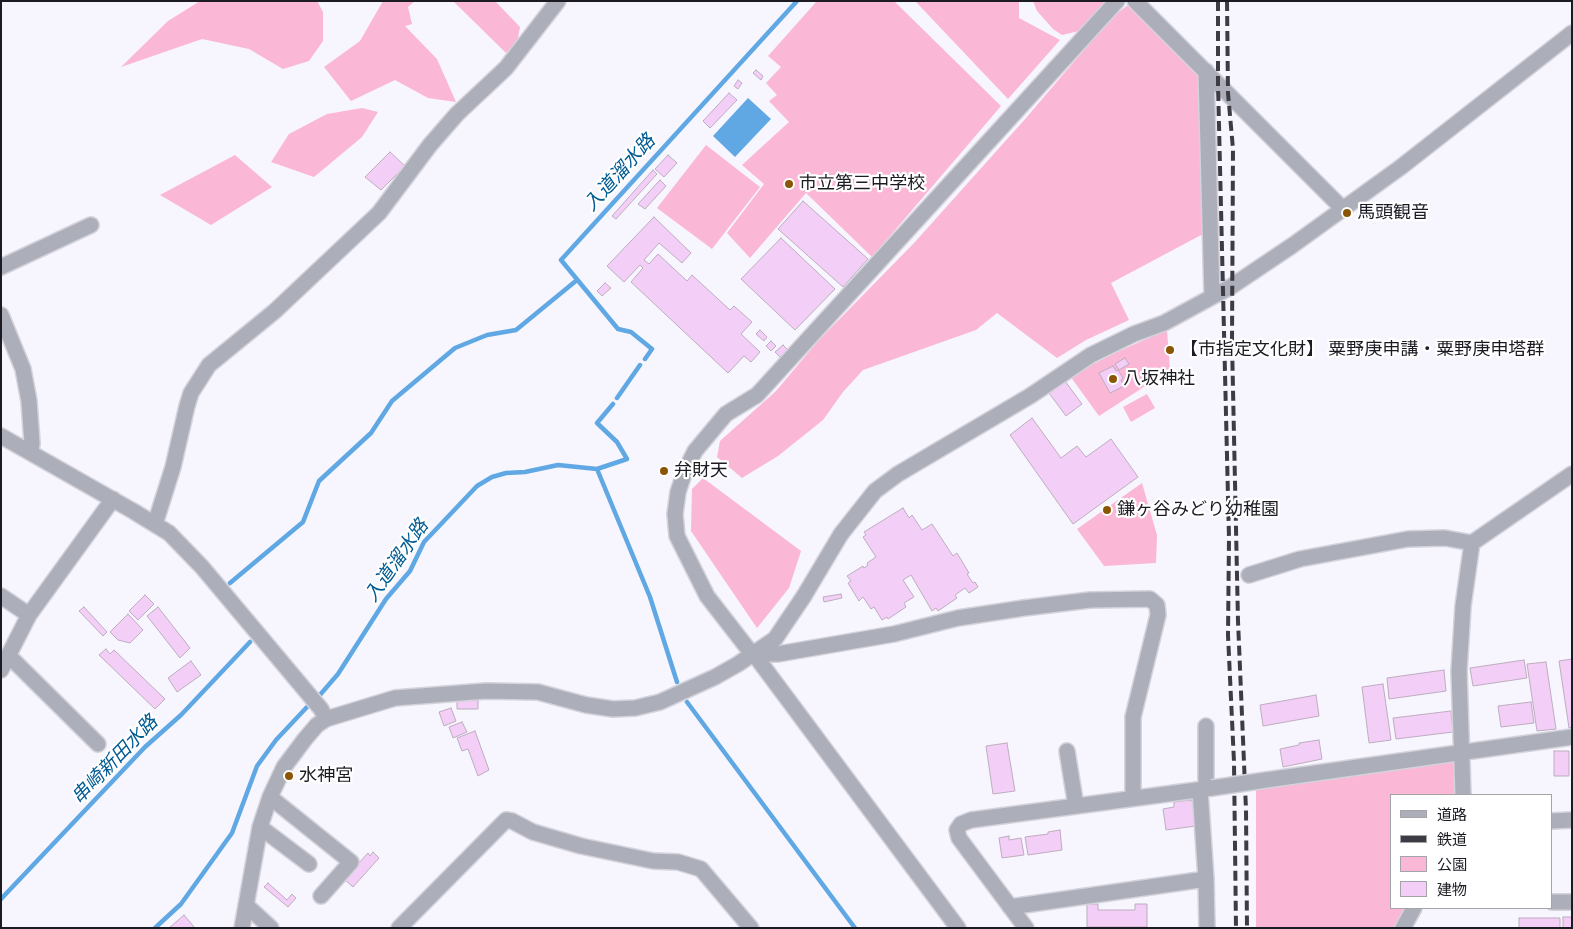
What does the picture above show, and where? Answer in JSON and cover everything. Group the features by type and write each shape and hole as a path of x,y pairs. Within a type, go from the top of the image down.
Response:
{"street":[{"path":"156,524 173,467 186,406 191,393 209,365 281,305 379,213 430,145 457,114 506,68 558,1"},
{"path":"958,928 753,654 707,596 677,536 674,514 678,492 685,471 695,451 726,414 757,395 1117,1"},
{"path":"1135,1 1343,209"},
{"path":"242,928 260,827 270,797 284,767 317,725 326,718 395,698 486,691 538,692 613,709 635,708 660,702 738,664 775,639 841,534 875,491 898,474 1030,396 1091,354 1164,322 1232,286 1343,209 1447,132 1572,33"},
{"path":"1206,71 1212,296"},
{"path":"1,267 91,225"},
{"path":"1,315 23,369 29,401 31,452"},
{"path":"1,436 169,533 202,567 321,709 326,718"},
{"path":"1249,575 1300,559 1408,539 1445,538 1472,543 1572,474"},
{"path":"98,744 5,663 29,615 113,499"},
{"path":"1463,794 1459,671 1462,606 1472,543"},
{"path":"1,596 29,615"},
{"path":"753,654 778,654 894,634 958,618 1024,608 1090,600 1150,599 1157,605 1158,614 1133,717 1133,798"},
{"path":"1206,726 1206,928"},
{"path":"1026,928 959,838 957,830 961,824 972,820 1572,737"},
{"path":"1067,751 1076,806"},
{"path":"270,797 351,862 321,896"},
{"path":"399,928 506,820 512,821 533,832 581,846 653,861 678,862 701,868 751,928"},
{"path":"1553,821 1572,820"},
{"path":"260,827 308,864"},
{"path":"1010,907 1206,879"},
{"path":"1553,902 1572,902"},
{"path":"247,906 271,928"},
{"path":"1403,928 1413,909"}],"green space":[{"path":"200,1 317,1 323,12 323,41 309,61 283,69 249,49 202,39 121,67 168,21"},
{"path":"383,1 415,1 408,7 412,24 405,26 437,59 456,102 428,98 395,80 351,101 324,67 360,41"},
{"path":"453,1 495,1 520,27 517,43 506,53"},
{"path":"817,1 894,1 1001,106 872,257 806,193 750,258 727,233 764,184 742,165 789,122 769,101 777,95 766,83 781,67 768,56"},
{"path":"915,1 1019,1 1019,18 1060,40 1008,99"},
{"path":"1033,1 1112,1 1088,29 1062,35 1053,29 1037,11"},
{"path":"1128,5 1199,77 1203,234 1111,283 1129,320 1086,340 1057,358 997,313 976,330 863,370 843,392 823,420 778,456 742,478 717,457 720,441 776,391 818,341 915,242 1026,118 1111,18"},
{"path":"362,108 378,112 362,137 314,177 271,162 289,134 327,114"},
{"path":"706,145 760,187 712,249 657,208"},
{"path":"235,155 272,187 211,225 160,195"},
{"path":"1167,330 1170,370 1099,416 1070,376 1119,351"},
{"path":"1147,394 1155,408 1131,422 1123,407"},
{"path":"703,478 801,551 789,588 757,628 691,531 692,489"},
{"path":"1142,483 1157,535 1156,563 1104,566 1077,529"},
{"path":"1447,761 1456,762 1460,794 1390,794 1390,909 1406,909 1395,928 1256,928 1256,788"}],"water":[{"path":"748,98 771,119 735,157 713,136"}],"building":[{"path":"756,70 763,76 761,80 753,73"},
{"path":"738,80 742,83 738,89 734,86"},
{"path":"729,93 737,100 710,128 703,121"},
{"path":"390,152 405,166 381,190 365,177"},
{"path":"668,155 677,163 664,177 655,169"},
{"path":"653,170 657,174 616,219 612,216"},
{"path":"660,180 666,186 645,209 638,204"},
{"path":"803,201 868,259 843,287 778,229"},
{"path":"654,217 691,253 682,263 659,243 644,260 649,264 658,254 687,281 692,275 730,310 734,306 752,322 741,334 760,352 751,362 744,356 728,373 631,282 643,268 640,265 624,282 607,266"},
{"path":"781,238 835,289 795,330 741,279"},
{"path":"605,283 611,288 602,296 597,291"},
{"path":"760,330 767,337 764,341 756,334"},
{"path":"771,341 776,346 771,351 766,346"},
{"path":"783,345 788,350 780,357 775,352"},
{"path":"1125,358 1129,364 1119,370 1115,364"},
{"path":"1113,366 1123,378 1121,380 1124,386 1110,393 1099,373"},
{"path":"1065,381 1082,404 1066,416 1049,393"},
{"path":"1032,418 1061,458 1077,446 1086,457 1111,439 1138,477 1073,524 1010,435"},
{"path":"903,508 909,518 912,515 922,530 932,524 953,556 957,553 969,573 967,574 978,587 969,593 965,588 955,595 957,598 938,611 936,608 932,611 911,575 903,580 914,597 904,603 906,607 888,619 887,617 882,620 874,607 871,609 863,597 859,601 848,583 851,581 847,576 863,566 864,568 868,565 867,563 876,557 863,537 866,535 864,532"},
{"path":"841,594 842,598 824,602 823,597"},
{"path":"145,595 154,604 138,620 129,611"},
{"path":"84,607 107,632 103,636 79,611"},
{"path":"158,607 190,648 180,658 147,616"},
{"path":"128,614 143,630 130,643 118,640 110,632"},
{"path":"106,649 110,654 114,650 165,699 155,709 99,655"},
{"path":"1572,659 1572,727 1569,728 1559,661"},
{"path":"1524,660 1527,678 1473,686 1470,668"},
{"path":"191,661 201,675 177,692 168,678"},
{"path":"1546,662 1556,729 1537,731 1527,664"},
{"path":"1444,670 1446,691 1389,699 1387,678"},
{"path":"1383,684 1391,740 1369,743 1362,687"},
{"path":"1316,695 1319,716 1263,726 1260,705"},
{"path":"457,700 478,700 478,709 457,709"},
{"path":"1531,702 1534,723 1501,727 1498,706"},
{"path":"451,708 456,721 444,726 439,712"},
{"path":"1451,711 1453,732 1396,739 1393,718"},
{"path":"462,722 467,732 453,738 449,727"},
{"path":"475,731 489,770 478,776 468,749 462,751 457,738"},
{"path":"1319,740 1322,759 1283,767 1280,749 1299,745 1299,743"},
{"path":"1007,743 1015,791 993,794 986,746"},
{"path":"1554,751 1569,751 1569,776 1554,776"},
{"path":"1191,800 1194,804 1196,826 1166,830 1163,809 1174,807 1174,802"},
{"path":"1060,830 1062,850 1028,855 1025,837 1048,834 1048,832"},
{"path":"1009,836 1009,840 1021,838 1024,855 1002,858 999,838"},
{"path":"373,852 379,858 353,887 344,879 368,853 370,856"},
{"path":"268,883 287,900 292,894 296,898 288,907 264,887"},
{"path":"1087,904 1098,904 1098,910 1135,910 1135,904 1147,904 1147,927 1087,927"},
{"path":"184,915 195,928 169,928"},
{"path":"1563,917 1572,917 1572,928 1563,928"},
{"path":"1519,918 1560,918 1560,928 1519,928"}],"waterway":[{"name":"入道溜水路","path":"645,359 652,349 631,332 618,329 561,260 797,1"},
{"path":"230,583 303,522 319,481 371,433 392,401 455,348 487,335 516,330 577,280"},
{"name":"入道溜水路","path":"617,398 640,365"},
{"name":"入道溜水路","path":"319,696 338,674 386,599 410,571 424,542 477,486 492,477 506,473 525,472 558,465 597,469 627,459 617,442 597,423 613,404"},
{"path":"597,469 650,597 677,682"},
{"name":"串崎新田水路","path":"1,899 145,747 181,715 250,642"},
{"path":"687,702 855,928"},
{"name":"入道溜水路","path":"155,928 181,904 232,833 257,766 276,740 307,707"}],"railway":[{"path":"1218,1 1218,84 1229,538 1228,635 1234,762 1236,928"},
{"path":"1227,1 1228,93 1233,149 1232,343 1238,621 1246,810 1247,928"}],"place":[{"name":"市立第三中学校","path":"789,184"},
{"name":"馬頭観音","path":"1347,213"},
{"name":"【市指定文化財】 粟野庚申講・粟野庚申塔群","path":"1170,350"},
{"name":"八坂神社","path":"1113,379"},
{"name":"弁財天","path":"664,471"},
{"name":"鎌ヶ谷みどり幼稚園","path":"1107,510"},
{"name":"水神宮","path":"289,776"}]}
